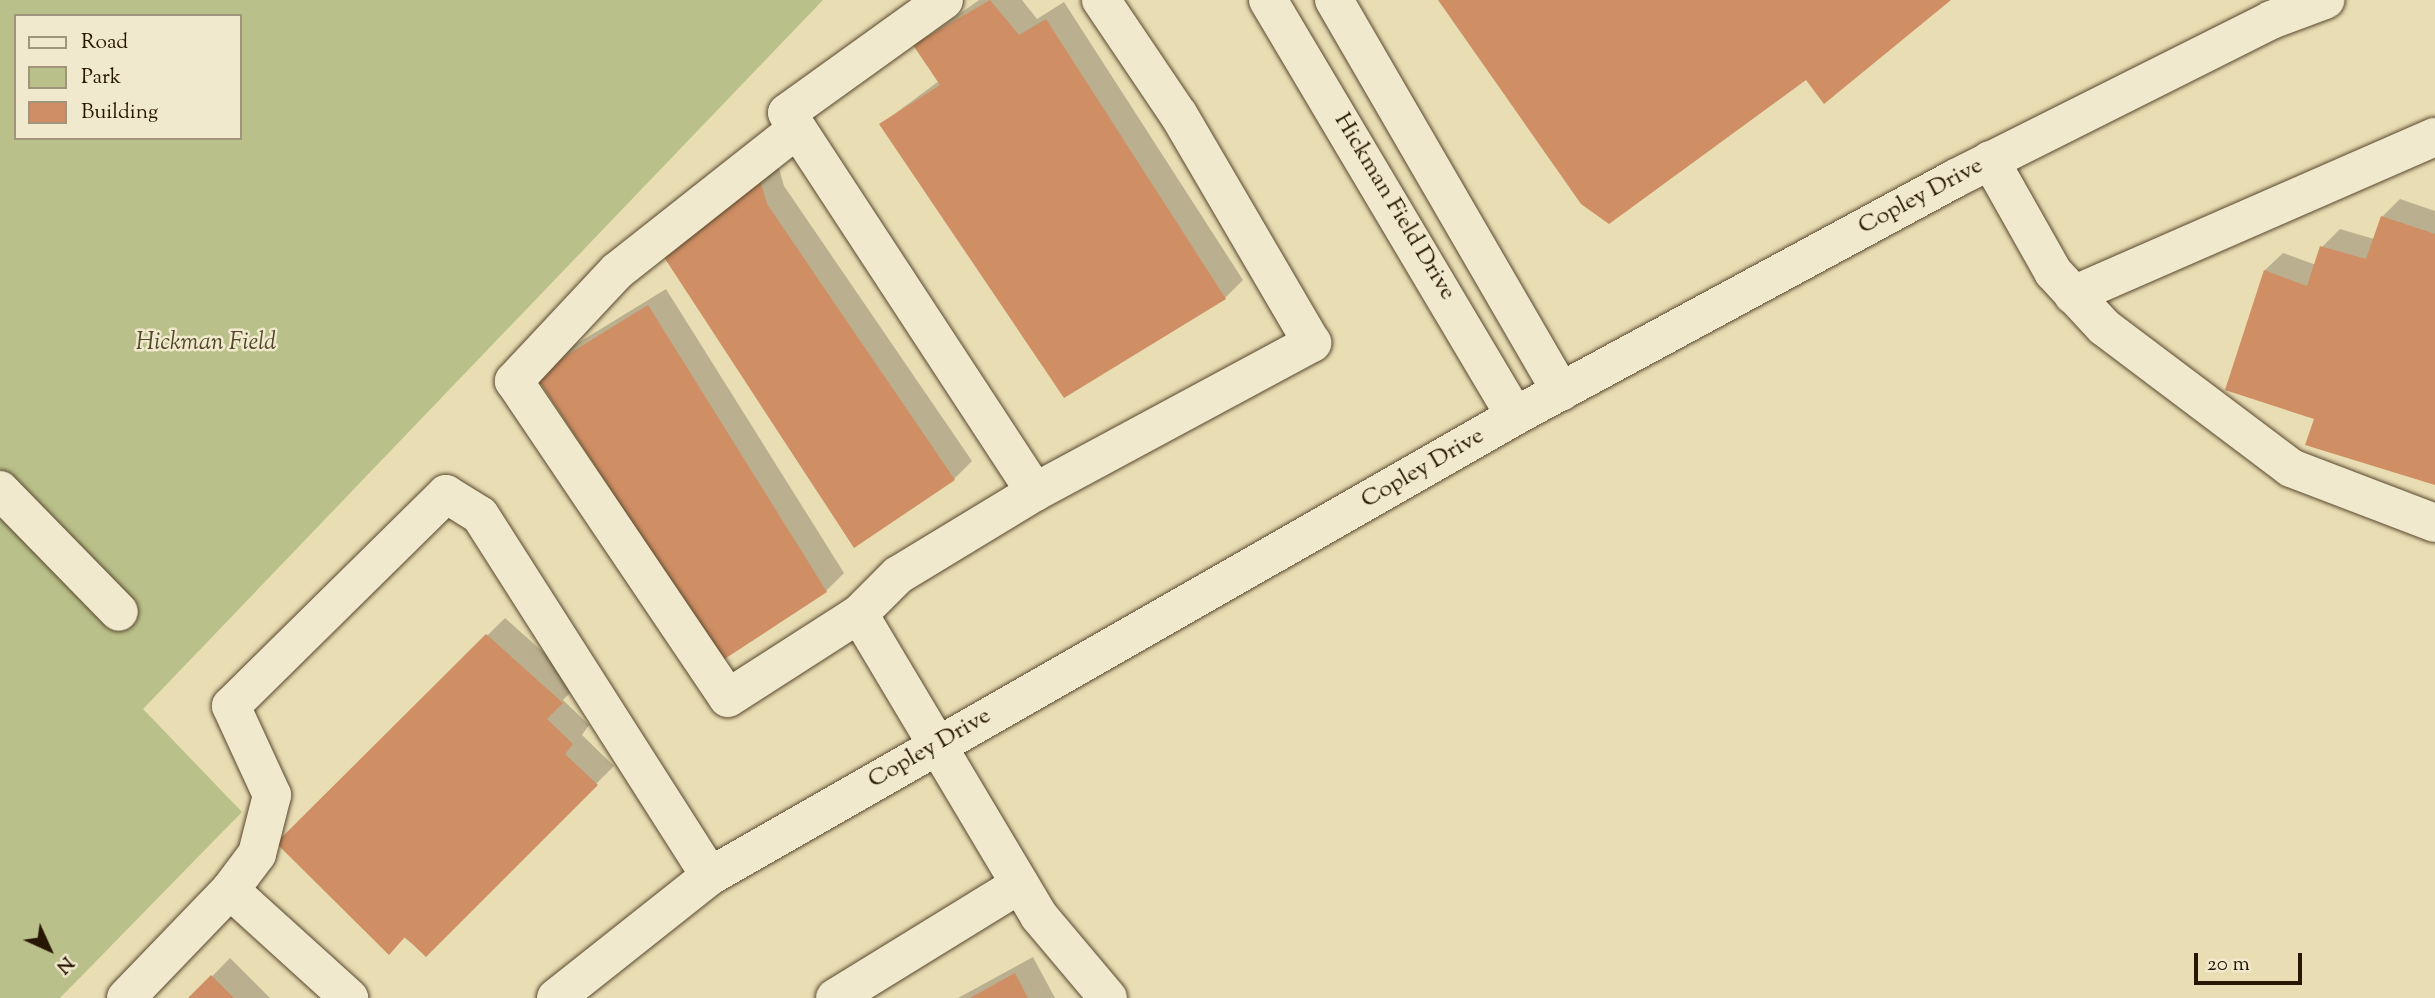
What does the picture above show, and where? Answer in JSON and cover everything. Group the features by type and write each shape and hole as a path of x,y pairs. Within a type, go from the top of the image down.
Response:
{"street":[{"path":"944,0 787,113 782,138 617,271 514,382 728,698 859,614 898,575 1035,492 1312,343 1178,114 1101,0"},
{"name":"Hickman Field Drive","path":"1268,0 1515,416"},
{"path":"1334,0 1561,391"},
{"name":"Copley Drive","path":"556,998 710,876 1515,416 2279,8 2325,0"},
{"path":"2073,295 2435,137"},
{"path":"782,138 1035,492"},
{"path":"1990,160 2073,295 2104,327 2291,468 2435,523"},
{"path":"0,490 119,612"},
{"path":"126,998 230,890 257,854 272,796 231,706 446,494 480,515 710,876"},
{"path":"859,614 939,743 1020,884 1108,998"},
{"path":"835,998 1020,884"},
{"path":"230,890 349,998"}],"green space":[{"name":"Hickman Field","path":"0,0 823,0 143,709 242,812 60,998 0,998"}],"building":[{"path":"990,0 1019,35 1046,19 1226,299 1064,398 879,124 940,85 913,45"},
{"path":"1438,0 1951,0 1824,104 1806,80 1609,224 1581,204"},
{"path":"756,166 767,204 955,480 854,548 658,248"},
{"path":"2381,216 2435,234 2435,485 2305,445 2314,419 2225,390 2264,270 2307,286 2320,246 2366,259"},
{"path":"648,305 827,592 723,660 535,375"},
{"path":"486,634 563,703 547,719 573,744 565,754 598,785 426,957 405,937 389,955 276,843"},
{"path":"1015,973 1028,998 970,998"},
{"path":"211,975 234,998 188,998"}]}
